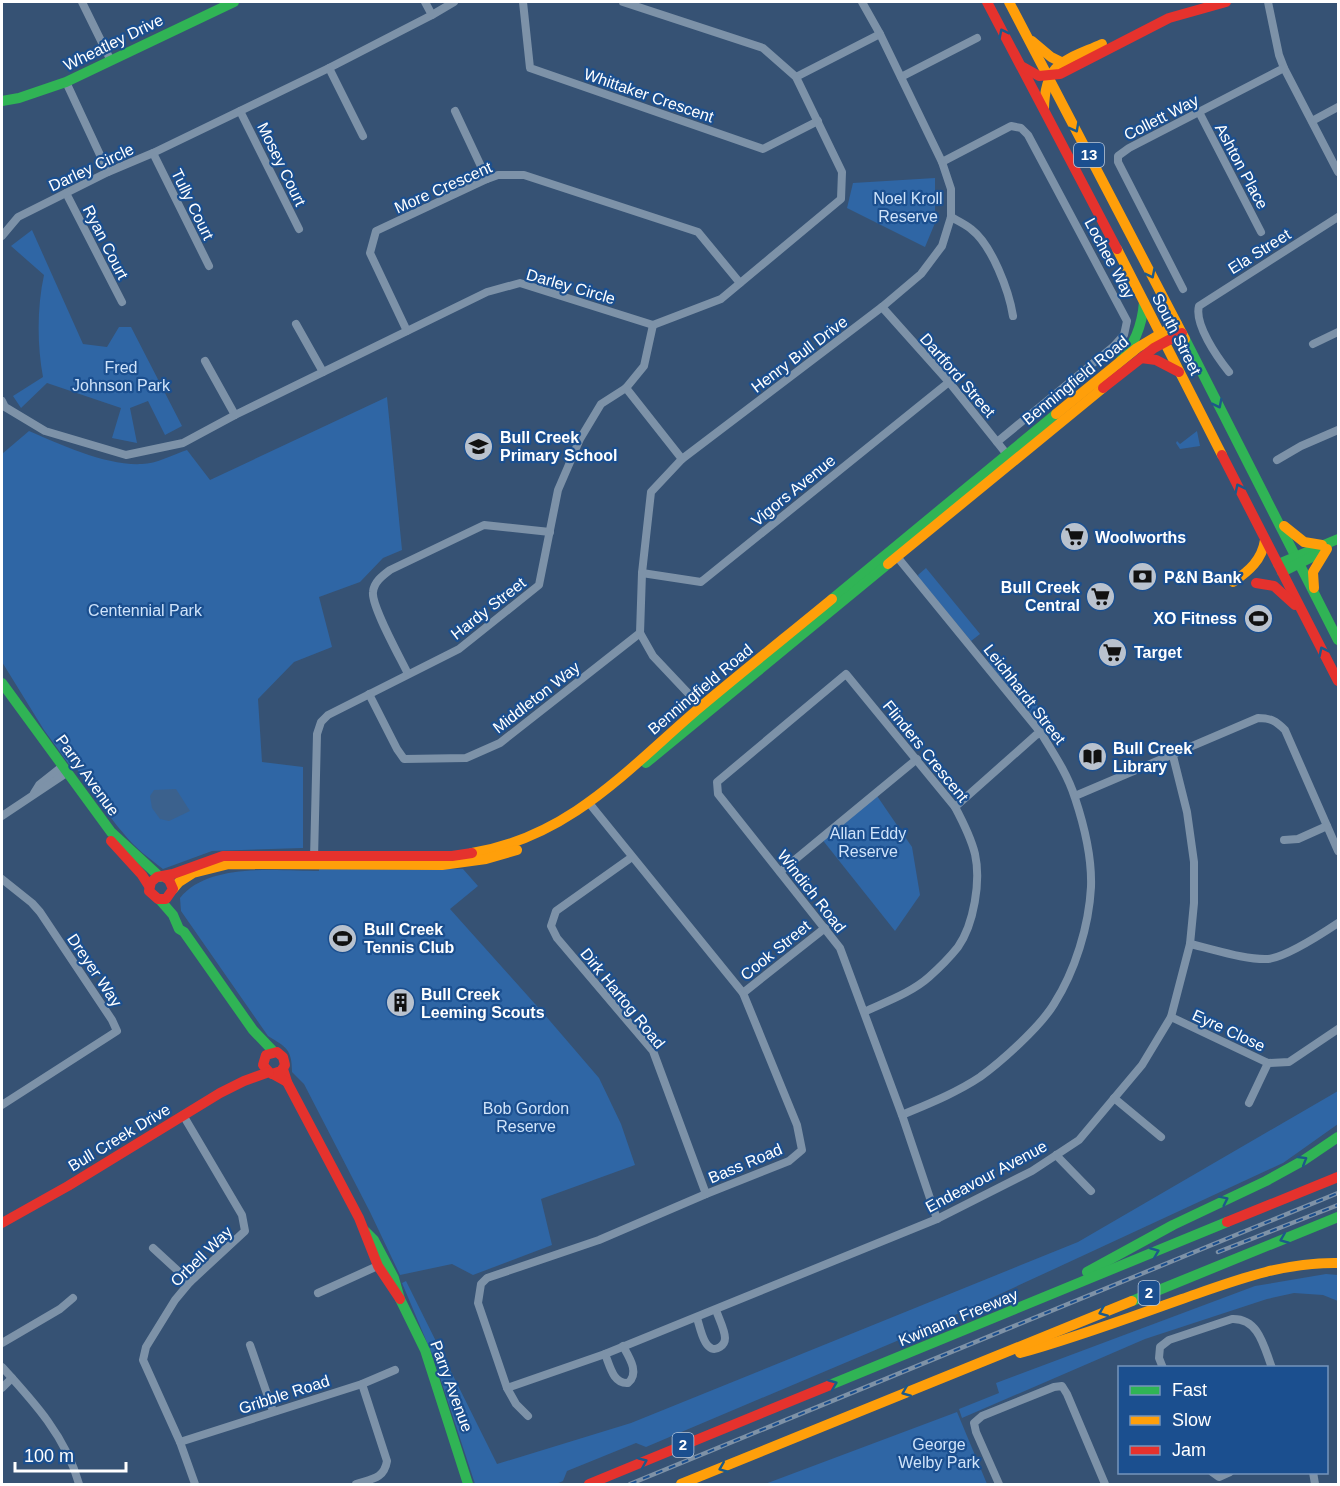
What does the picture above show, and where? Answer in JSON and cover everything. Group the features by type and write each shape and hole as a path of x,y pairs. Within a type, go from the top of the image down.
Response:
{"main road":[{"name":"Wheatley Drive","path":"2,101 27,96 66,81 234,2"},
{"name":"South Street","path":"987,2 1144,301 1338,681"},
{"name":"South Street","path":"1009,2 1338,640"},
{"path":"1044,111 1047,76 1054,67 1154,20 1226,2"},
{"path":"1020,65 1031,74 1047,76 1060,74 1169,18"},
{"path":"1027,36 1051,57 1063,63"},
{"path":"1118,364 1131,350 1137,338 1142,324 1144,301"},
{"name":"Benningfield Road","path":"1010,458 1118,364 1179,328"},
{"name":"Benningfield Road","path":"172,891 184,878 214,864 452,856 480,852 530,837 591,805 894,552 1010,458 1141,358 1162,338"},
{"path":"1141,358 1156,360 1179,372"},
{"path":"1276,518 1304,542 1325,547"},
{"path":"1233,582 1260,559 1264,552 1265,540"},
{"path":"1280,568 1337,540"},
{"path":"1316,596 1312,579 1313,572 1325,547"},
{"path":"1256,583 1274,586 1303,613"},
{"name":"Parry Avenue","path":"2,683 117,848 142,875 149,886 151,895 160,900 173,915 179,929 184,932 253,1030 268,1064 284,1057 283,1069 287,1082 328,1156 365,1231 367,1243 382,1264 390,1289 400,1299 425,1350 441,1392 468,1485"},
{"name":"Parry Avenue","path":"2,693 121,843 169,880 185,925 184,932"},
{"name":"Benningfield Road","path":"162,876 223,856 314,859"},
{"path":"149,886 153,879 162,876"},
{"path":"160,900 166,899 172,891"},
{"path":"268,1064 278,1073 283,1069"},
{"path":"268,1064 287,1082"},
{"name":"Bull Creek Drive","path":"2,1223 34,1207 183,1115 253,1076 268,1064"},
{"path":"1023,1306 1173,1225 1266,1181 1304,1160 1338,1137"},
{"name":"Kwinana Freeway","path":"589,1485 1338,1177"},
{"name":"2","path":"681,1485 1338,1217"},
{"path":"960,1370 1065,1340 1253,1274 1315,1263 1338,1263"}],"street":[{"path":"82,2 110,59"},
{"path":"425,2 432,15"},
{"name":"Darley Circle","path":"2,236 18,217 329,68 454,2"},
{"name":"Whittaker Crescent","path":"523,2 531,68 763,149 818,121"},
{"path":"623,2 646,5 763,48 796,77 842,172 841,199 741,283 721,299 653,325"},
{"name":"Henry Bull Drive","path":"640,633 642,573 651,492 682,459 882,308 921,274 942,246 951,217 951,189 942,162 862,2"},
{"path":"1269,2 1284,68 1338,172"},
{"path":"796,77 880,34"},
{"path":"901,77 977,38"},
{"path":"329,68 363,136"},
{"name":"Collett Way","path":"1183,289 1118,159 1120,154 1284,68"},
{"path":"66,81 108,172"},
{"path":"1312,121 1338,107"},
{"name":"Mosey Court","path":"240,111 299,229"},
{"path":"455,111 486,179"},
{"name":"Ashton Place","path":"1198,112 1261,232"},
{"name":"Lochee Way","path":"942,162 1011,126 1021,128 1028,135 1127,321 1124,335 1114,346 997,442"},
{"name":"Tully Court","path":"153,153 209,266"},
{"name":"More Crescent","path":"407,331 370,253 376,231 498,175 524,175 698,232 741,283"},
{"name":"Ryan Court","path":"66,193 122,302"},
{"path":"951,217 971,229 984,241 1005,284 1013,316"},
{"name":"Ela Street","path":"1229,372 1210,343 1198,318 1201,304 1338,217"},
{"name":"Darley Circle","path":"2,401 4,407 45,431 126,455 183,443 235,415 486,292 520,284 653,325"},
{"name":"Dartford Street","path":"882,308 949,382 1010,458"},
{"path":"296,324 323,372"},
{"name":"Hardy Street","path":"314,859 317,734 321,722 328,715 459,649 539,585 558,490 580,439 601,404 626,388 644,366 653,325"},
{"path":"1313,344 1338,332"},
{"path":"205,361 235,415"},
{"name":"Vigors Avenue","path":"642,573 701,582 949,382"},
{"path":"626,388 682,459"},
{"path":"1277,460 1338,430"},
{"path":"408,674 375,605 373,592 379,578 390,570 484,525 550,532"},
{"name":"Leichhardt Street","path":"894,552 1041,734 1057,758 1075,796 1088,853 1091,886 1085,923 1073,966 1054,1005 1020,1044 980,1077 939,1099 902,1115"},
{"path":"640,633 653,656 703,710"},
{"name":"Middleton Way","path":"369,694 404,759 466,758 500,743 640,633"},
{"name":"Flinders Crescent","path":"846,674 955,807 975,855 977,886 972,916 958,947 928,978 864,1012"},
{"name":"Windich Road","path":"846,674 717,782 718,795 840,948 902,1115 937,1219"},
{"path":"1075,796 1258,718 1274,720 1285,730 1338,851"},
{"path":"955,807 1036,735 1041,734"},
{"name":"Endeavour Avenue","path":"507,1388 605,1354 697,1318 937,1219 1032,1171 1079,1140 1142,1065 1171,1017 1190,944 1194,903 1194,862 1187,812 1173,756"},
{"path":"780,872 917,759"},
{"path":"2,816 34,793 43,790 63,771"},
{"name":"Bass Road","path":"528,1416 516,1404 507,1388 478,1303 481,1284 487,1278 599,1240 789,1161 802,1150 797,1125 743,993 591,805"},
{"path":"1284,840 1298,839 1327,826"},
{"name":"Dirk Hartog Road","path":"632,857 556,911 550,926 557,938 652,1051 706,1194"},
{"name":"Dreyer Way","path":"2,879 40,912 117,1031 2,1105"},
{"path":"1190,944 1256,958 1269,958 1281,956 1338,923"},
{"name":"Cook Street","path":"743,993 825,928"},
{"name":"Eyre Close","path":"1171,1017 1268,1063 1289,1062 1338,1029"},
{"path":"1250,1103 1268,1063"},
{"path":"1114,1098 1161,1137"},
{"name":"Orbell Way","path":"183,1115 242,1215 245,1231 190,1282 175,1300 146,1347 143,1360 180,1442 195,1485"},
{"path":"1056,1155 1091,1191"},
{"path":"153,1248 190,1282"},
{"path":"318,1293 382,1264"},
{"path":"2,1343 60,1309 73,1298"},
{"path":"697,1318 706,1344 712,1348 718,1348 724,1344 725,1337 716,1310"},
{"path":"1162,1366 1159,1358 1160,1347 1169,1340 1232,1319 1240,1319 1250,1323 1259,1334 1271,1366"},
{"path":"250,1345 273,1411"},
{"path":"605,1354 616,1379 622,1383 628,1383 633,1378 634,1371 624,1346"},
{"path":"2,1367 52,1425 74,1467 79,1485"},
{"name":"Gribble Road","path":"180,1442 362,1384 395,1370"},
{"path":"2,1388 12,1378"},
{"path":"356,1485 378,1477 385,1471 387,1461 362,1384"},
{"path":"999,1485 976,1432 975,1423 982,1416 1054,1387 1062,1386 1105,1485"},
{"path":"1213,1474 1219,1478 1228,1474"}],"green space":[{"name":"Noel Kroll Reserve","path":"935,178 935,223 925,247 847,208 853,183"},
{"name":"Fred Johnson Park","path":"32,230 83,344 107,347 119,327 131,327 182,426 165,435 148,401 130,408 137,443 112,438 121,408 47,383 21,408 13,396 43,377 39,326 44,275 11,246"},
{"name":"Centennial Park","path":"387,397 402,550 383,558 360,582 319,597 332,647 294,662 258,699 262,762 303,767 303,848 212,851 163,869 128,839 76,768 71,767 44,730 2,662 2,454 29,431 84,454 128,464 153,462 187,450 210,480"},
{"path":"1197,431 1200,446 1180,449 1177,441 1180,444"},
{"path":"926,568 980,634 971,641 919,578 918,575"},
{"path":"994,652 1049,720 1044,723 1038,722 989,663 988,658"},
{"name":"Allan Eddy Reserve","path":"875,793 912,847 920,895 895,931 821,838"},
{"name":"Bob Gordon Reserve","path":"319,869 463,869 478,886 450,909 599,1078 621,1124 635,1165 541,1199 552,1245 473,1275 452,1264 400,1275 304,1084 292,1072 289,1053 284,1046 268,1036 181,911 180,898 193,887 208,879 245,871 319,871"},
{"path":"1338,1091 1338,1124 1283,1163 918,1332 646,1447 636,1443 567,1471 563,1481 556,1484 475,1484 434,1359 402,1283 406,1281 497,1464 631,1423 1078,1242"},
{"path":"1326,1274 1338,1275 1338,1301 1323,1295 1294,1293 1267,1299 1145,1339 962,1418 959,1409 999,1393 996,1383 1255,1286"},
{"name":"George Welby Park","path":"957,1412 987,1484 765,1484"}],"shaded area":[{"path":"176,789 190,811 169,821 160,819 152,808 150,796 154,790"}],"railway":[{"path":"630,1484 1338,1193"},
{"path":"1218,1252 1338,1205"}],"traffic: fast":[{"path":"2,101 19,98 66,82 234,2"},
{"path":"1118,364 1129,350 1136,335 1144,302"},
{"path":"1185,339 1338,640"},
{"path":"832,599 1056,414"},
{"path":"1278,564 1338,539"},
{"path":"1282,572 1324,551"},
{"path":"646,763 888,564"},
{"path":"2,683 111,832 160,877"},
{"path":"160,900 173,915 179,929 184,932 253,1030 274,1052"},
{"path":"1087,1272 1173,1225 1266,1181 1304,1160 1338,1137"},
{"path":"1132,1301 1338,1217"},
{"path":"830,1385 1227,1222"},
{"path":"365,1231 374,1240 394,1278 400,1299 425,1350 468,1484"}],"traffic: slow":[{"path":"1009,2 1185,339"},
{"path":"1032,41 1051,57 1063,63"},
{"path":"1044,109 1048,81 1059,65 1102,44"},
{"path":"1117,249 1222,455"},
{"path":"1056,414 1137,348 1177,324"},
{"path":"888,564 1103,388"},
{"path":"1284,526 1304,542 1322,545"},
{"path":"1233,582 1254,564 1265,540"},
{"path":"1314,588 1313,572 1327,549"},
{"path":"472,853 507,845 538,832 595,798 698,709 832,599"},
{"path":"173,889 193,873 229,864 442,865 486,859 517,850"},
{"path":"1020,1353 1258,1274 1297,1266 1338,1263"},
{"path":"681,1484 1132,1301"}],"traffic: jam":[{"path":"987,2 1117,249"},
{"path":"1023,67 1039,76 1060,74 1169,18 1226,2"},
{"path":"1103,388 1154,348 1182,333"},
{"path":"1141,358 1156,360 1179,372"},
{"path":"1222,455 1338,681"},
{"path":"1256,583 1274,586 1295,605"},
{"path":"111,841 149,886"},
{"path":"163,876 169,880 173,889 166,899 158,899 149,891 151,882 157,877 173,874 223,856 452,856 472,853"},
{"path":"272,1074 281,1071 285,1065 283,1057 277,1052 266,1055 263,1065 269,1072 287,1082"},
{"path":"283,1069 287,1082 359,1218 378,1266 400,1299"},
{"path":"2,1223 68,1186 220,1093 269,1072"},
{"path":"1227,1222 1338,1177"},
{"path":"589,1484 830,1385"}],"place":[{"name":"Bull Creek Primary School","path":"479,446"},
{"name":"Woolworths","path":"1074,537"},
{"name":"P&N Bank","path":"1143,577"},
{"name":"Bull Creek Central","path":"1101,596"},
{"name":"XO Fitness","path":"1258,618"},
{"name":"Target","path":"1113,652"},
{"name":"Bull Creek Library","path":"1092,757"},
{"name":"Bull Creek Tennis Club","path":"343,938"},
{"name":"Bull Creek Leeming Scouts","path":"400,1003"}]}
